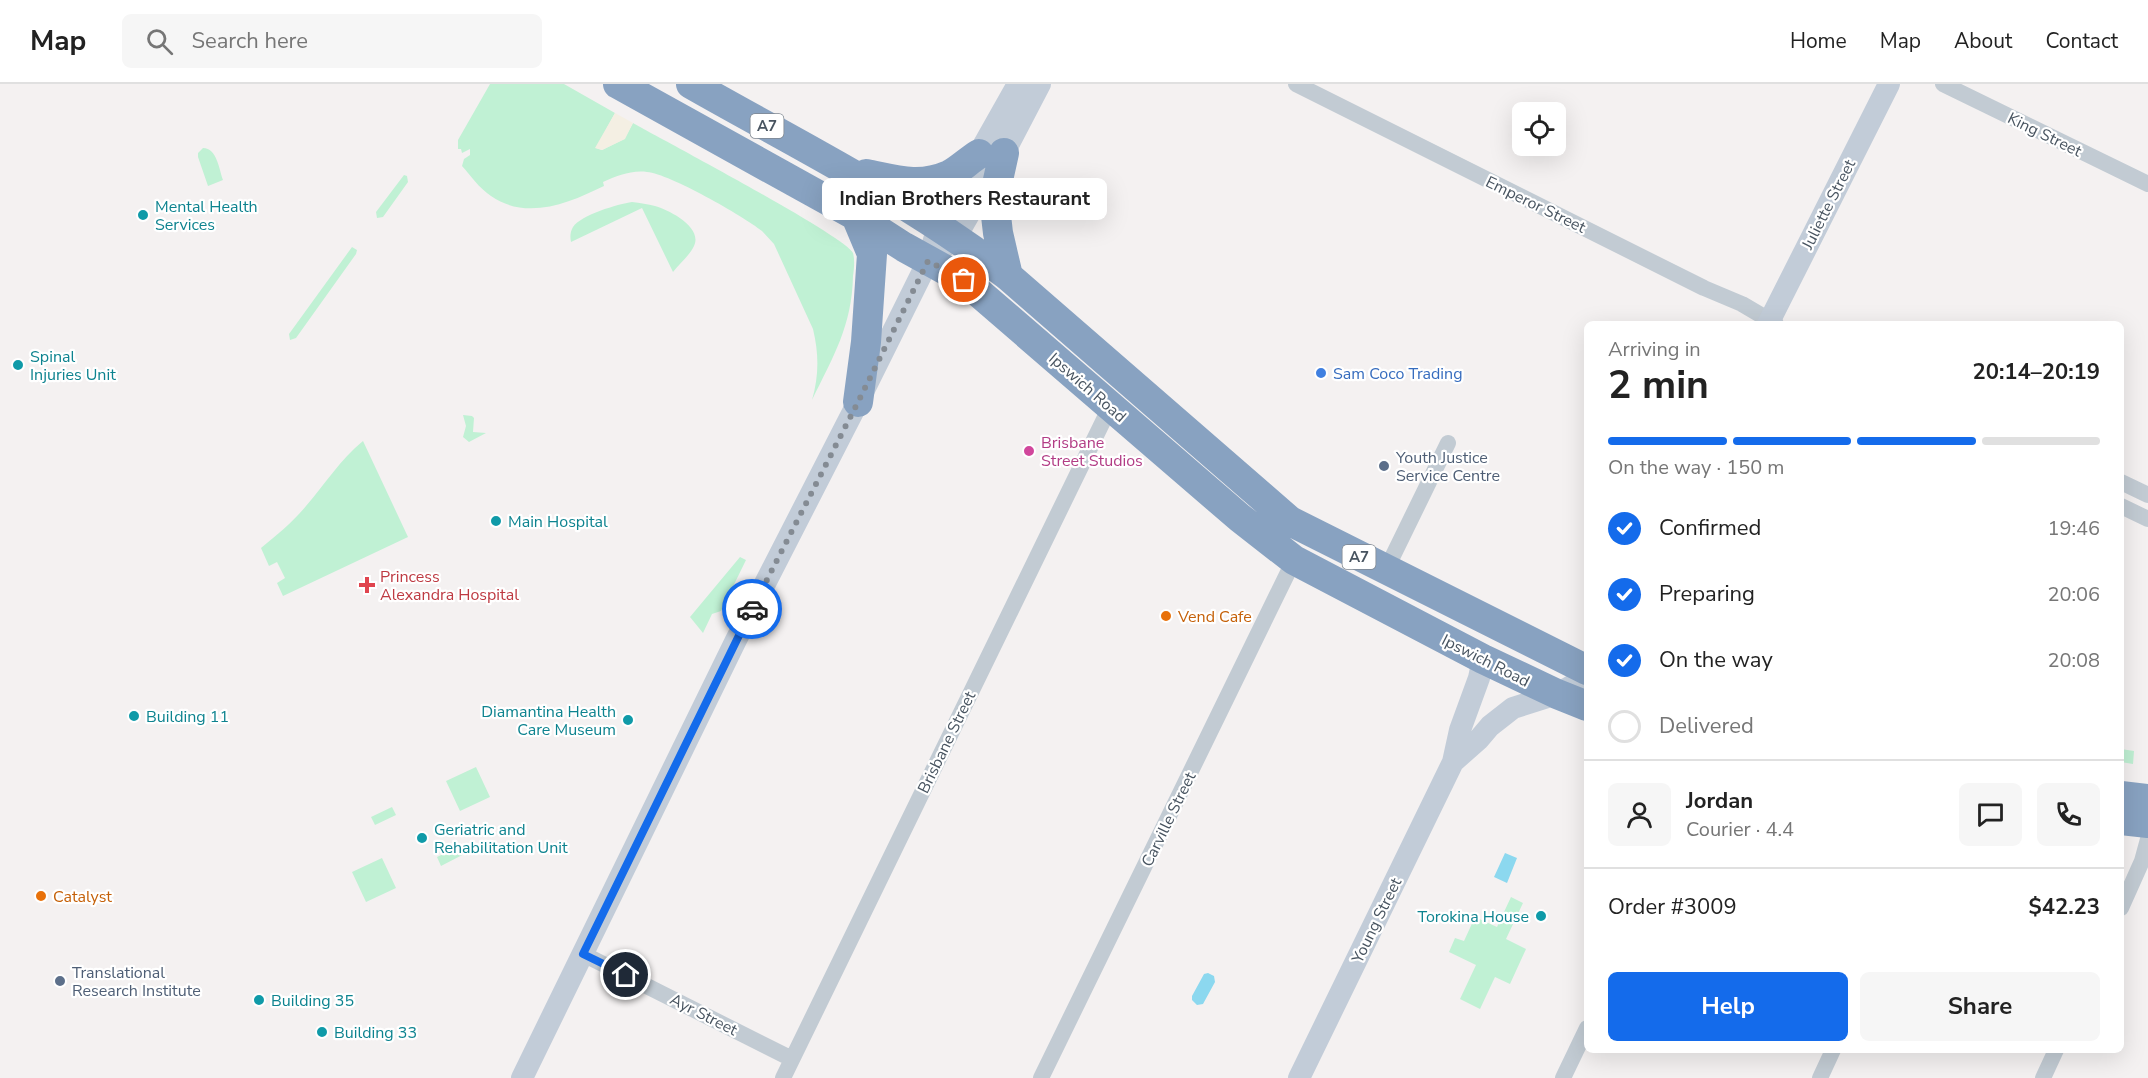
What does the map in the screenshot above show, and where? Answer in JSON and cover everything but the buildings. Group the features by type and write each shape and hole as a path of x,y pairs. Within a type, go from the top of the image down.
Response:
{"highway":[{"name":"Ipswich Road","path":"618,84 856,216 904,247 964,280 1240,518 1294,560 1483,659 1584,705"},
{"name":"Ipswich Road","path":"691,84 843,169 947,232 1008,276 1282,515 1306,530 1584,669"},
{"path":"843,169 912,183 931,181 992,153 998,233 1008,276"},
{"path":"856,216 872,254 866,342 858,402"},
{"path":"2124,796 2148,799"},
{"path":"2124,820 2148,823"}],"main road":[{"path":"992,153 1018,84"},
{"path":"522,1078 736,640 928,261 992,153 1040,84"},
{"name":"Juliette Street","path":"1772,321 1889,84"},
{"name":"Young Street","path":"1299,1078 1453,762 1460,730 1479,678 1483,659"},
{"path":"1557,694 1584,679"},
{"name":"Young Street","path":"1453,762 1490,726 1514,708 1557,694"}],"street":[{"name":"Emperor Street","path":"1296,84 1694,283 1742,304 1768,321"},
{"name":"King Street","path":"1943,84 2148,184"},
{"name":"Brisbane Street","path":"783,1078 1110,407"},
{"path":"1386,570 1448,443"},
{"path":"2124,483 2148,495"},
{"path":"2124,507 2148,519"},
{"name":"Carville Street","path":"1041,1078 1294,560"},
{"path":"2124,901 2142,861 2148,839"},
{"name":"Ayr Street","path":"583,954 792,1059"},
{"path":"1563,1078 1584,1034"},
{"path":"1820,1078 1832,1053"},
{"path":"2043,1078 2055,1053"}],"green space":[{"path":"490,84 564,84 615,113 596,148 602,150 624,139 633,123 788,209 842,243 853,253 852,294 845,326 812,400 817,365 813,329 774,244 762,231 723,206 688,188 658,174 647,172 619,176 603,182 604,186 591,192 548,207 519,207 491,196 462,166 464,159 470,155 470,149 462,153 461,149 458,149 458,140"},
{"path":"203,148 208,149 214,155 223,180 208,186 198,157 198,153"},
{"path":"404,175 407,176 408,182 383,217 377,218 376,212"},
{"path":"632,202 652,205 668,211 683,220 694,232 694,246 673,272 642,208 571,242 570,234 573,227 584,218"},
{"path":"352,247 357,250 356,254 296,338 290,340 289,334"},
{"path":"463,415 474,418 473,432 486,433 469,442 463,437 466,426"},
{"path":"363,441 408,537 283,596 277,583 285,578 277,562 269,566 261,548 296,517 340,464"},
{"path":"740,557 746,560 721,611 712,614 703,633 690,617"},
{"path":"2124,749 2134,751 2133,764 2124,762"},
{"path":"476,767 490,797 460,811 446,781"},
{"path":"392,807 396,815 375,825 371,817"},
{"path":"466,843 470,851 441,866 437,857"},
{"path":"382,858 396,888 366,902 352,872"},
{"path":"1511,897 1523,903 1506,939 1526,949 1510,984 1495,977 1480,1009 1460,999 1476,965 1449,952 1455,938 1464,941 1475,917 1497,927"}],"sand":[{"path":"615,113 633,123 625,139 602,150 595,148"}],"water":[{"path":"1505,853 1517,858 1507,883 1494,877"},
{"path":"1204,974 1214,976 1215,982 1203,1004 1197,1005 1192,1000 1192,996"}],"way so far":[{"path":"752,609 928,261 964,280"}],"place":[{"name":"Mental Health Services","path":"143,215"},
{"name":"Indian Brothers Restaurant","path":"964,280"},
{"name":"Spinal Injuries Unit","path":"18,365"},
{"name":"Sam Coco Trading","path":"1321,373"},
{"name":"Brisbane Street Studios","path":"1029,451"},
{"name":"Youth Justice Service Centre","path":"1384,466"},
{"name":"Main Hospital","path":"496,521"},
{"name":"Princess Alexandra Hospital","path":"367,585"},
{"name":"Vend Cafe","path":"1166,616"},
{"name":"Building 11","path":"134,716"},
{"name":"Diamantina Health Care Museum","path":"628,720"},
{"name":"Geriatric and Rehabilitation Unit","path":"422,838"},
{"name":"Catalyst","path":"41,896"},
{"name":"Torokina House","path":"1541,916"},
{"name":"Translational Research Institute","path":"60,981"},
{"name":"Building 35","path":"259,1000"},
{"name":"Building 33","path":"322,1032"}],"route":[{"path":"626,975 583,954 752,609"}]}
